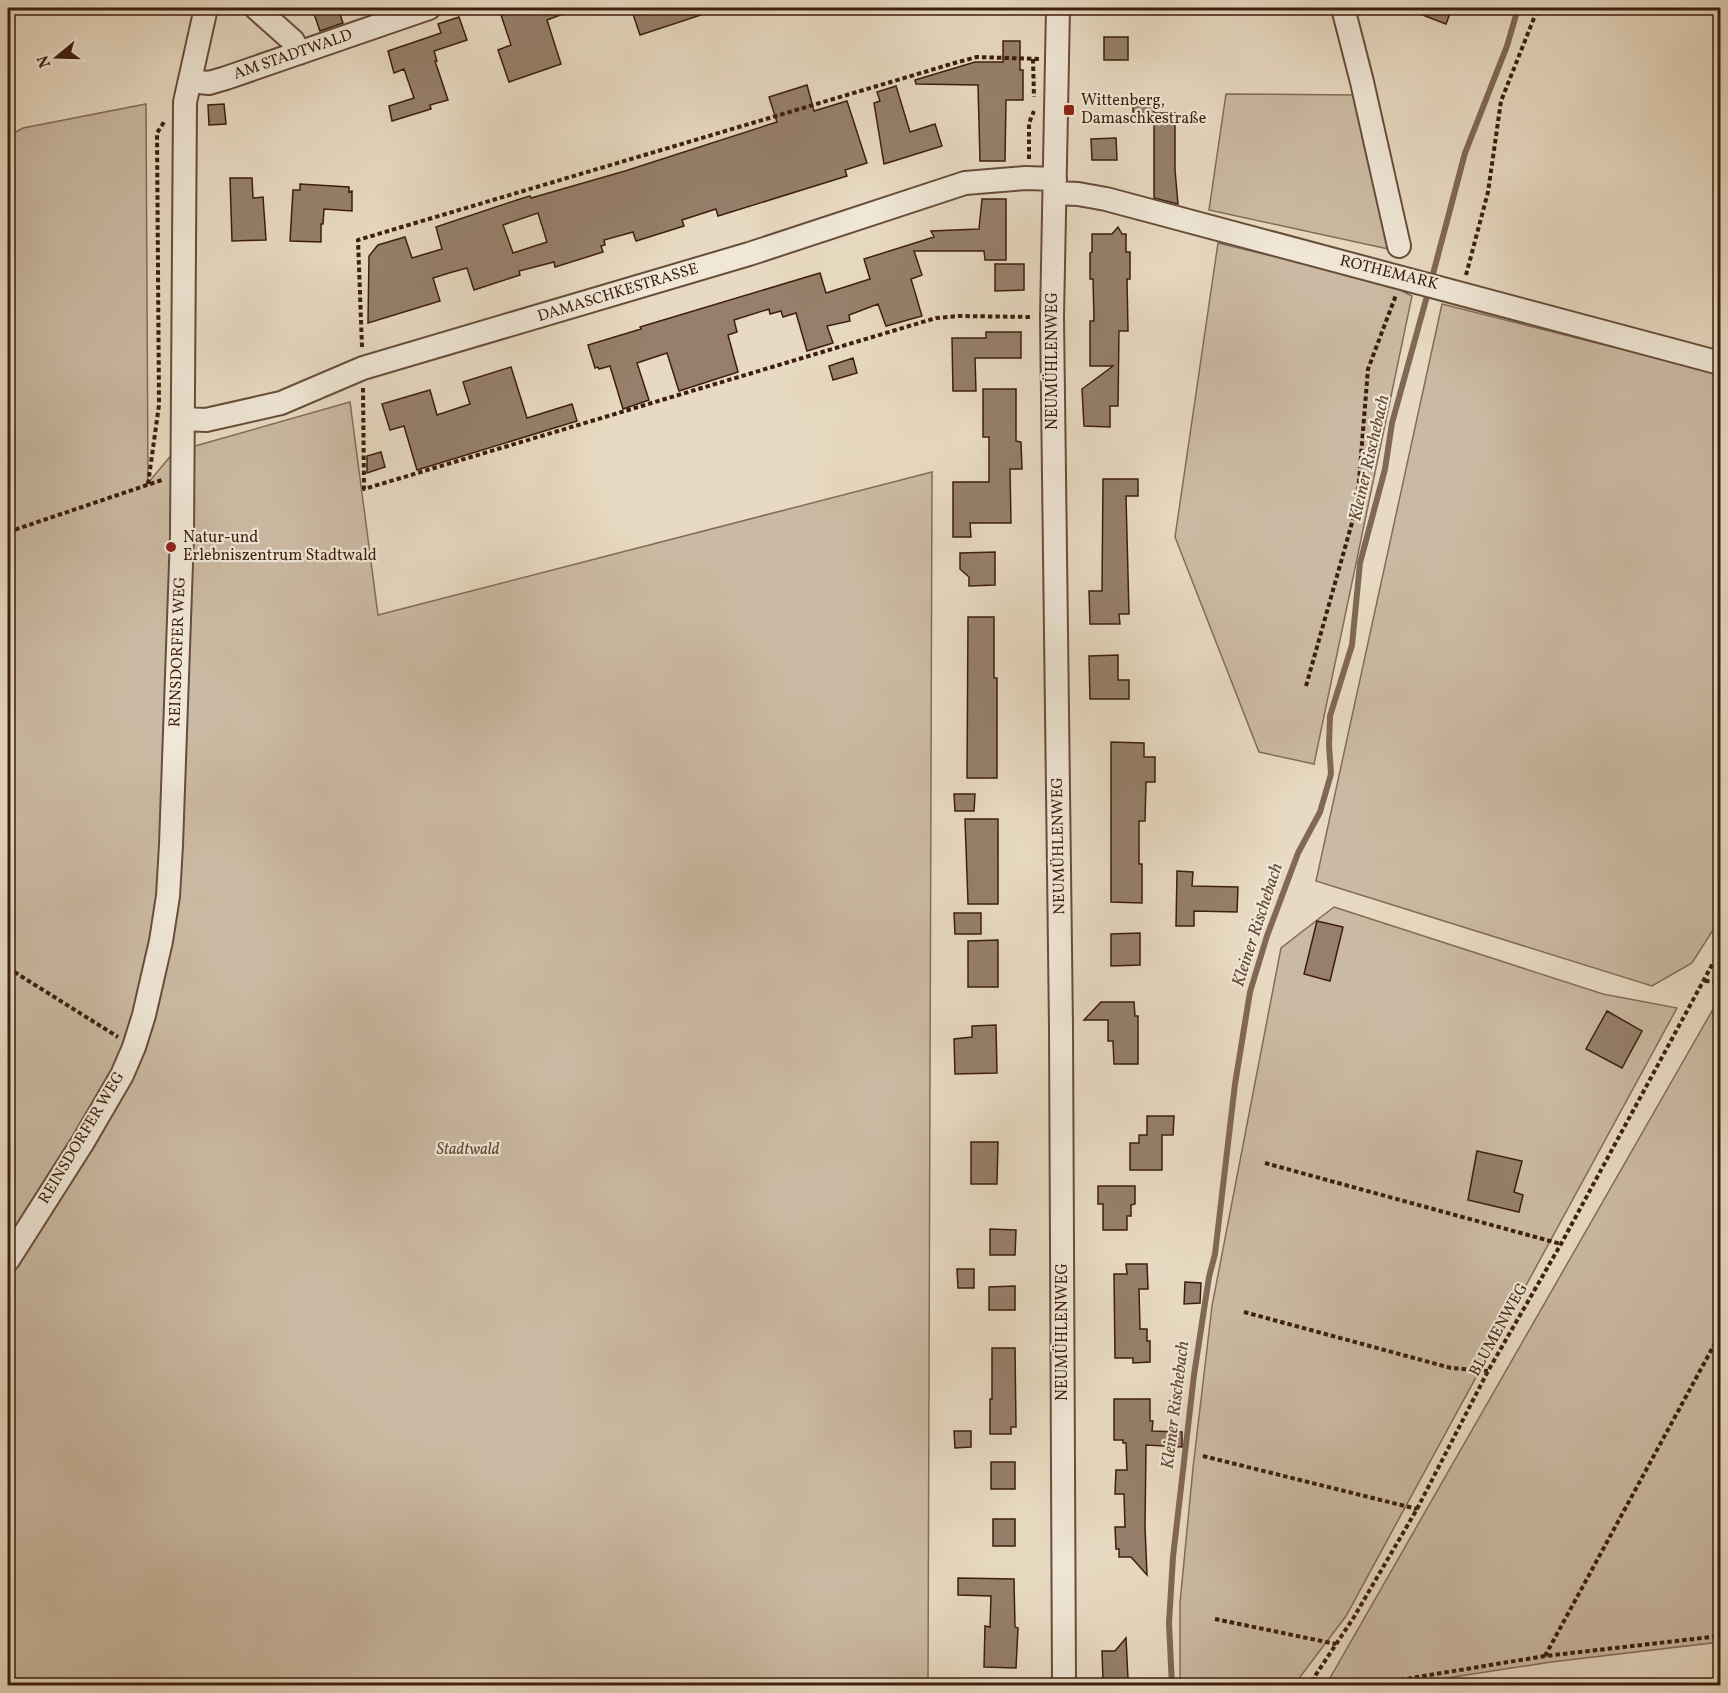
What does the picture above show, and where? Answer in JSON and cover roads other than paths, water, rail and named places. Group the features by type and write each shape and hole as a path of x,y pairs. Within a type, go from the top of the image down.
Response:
{"street":[{"name":"REINSDORFER WEG","path":"8,1260 105,1104 134,1047 152,982 168,896 184,475 185,102 206,8"},
{"path":"256,8 293,41 299,53"},
{"name":"AM STADTWALD","path":"190,81 209,83 429,8"},
{"name":"NEUMÜHLENWEG","path":"1058,8 1058,60 1049,183 1061,1038 1064,1686"},
{"path":"1343,8 1399,246"},
{"name":"DAMASCHKESTRASSE","path":"183,420 206,420 281,403 363,368 749,254 965,183 1049,183"},
{"name":"ROTHEMARK","path":"1049,183 1720,363"}],"waterway":[{"name":"Kleiner Rischebach","path":"1433,274 1465,153 1507,46 1518,8"},
{"name":"Kleiner Rischebach","path":"1172,1686 1169,1623 1173,1557 1194,1375 1209,1277 1215,1254 1235,1084 1250,992 1267,936 1298,853 1320,812 1331,774 1330,716 1352,645 1360,563 1385,469 1392,423 1427,296"}],"place":[{"name":"Wittenberg, Damaschkestraße","path":"1069,110"},
{"name":"Natur-und Erlebniszentrum Stadtwald","path":"171,547"}],"park label":[{"name":"Stadtwald","path":"468,1150"}]}
